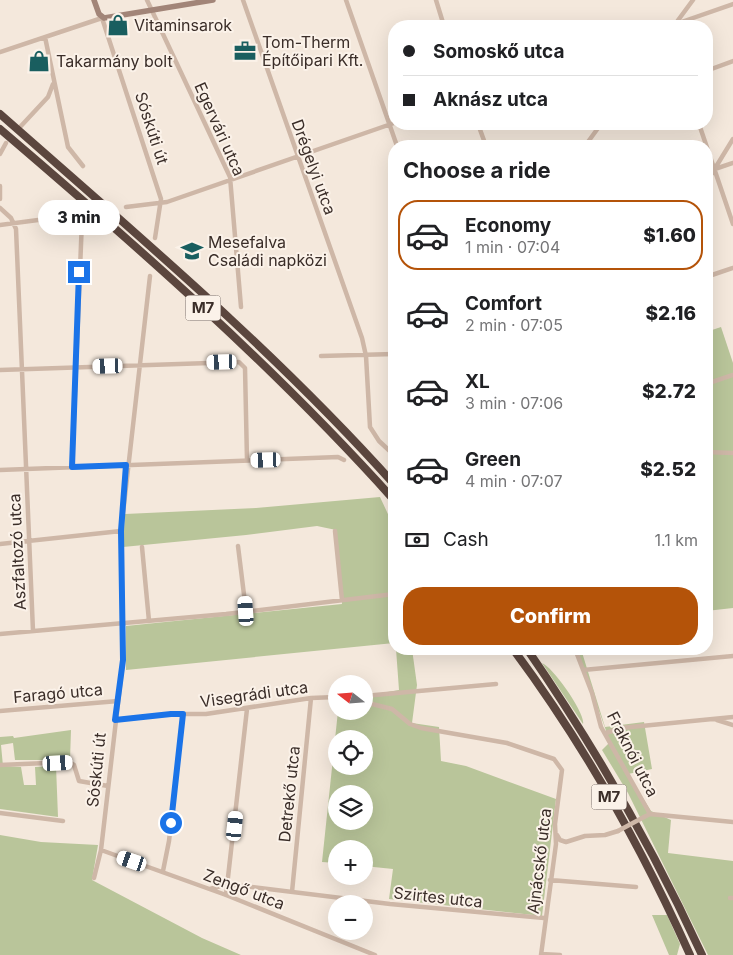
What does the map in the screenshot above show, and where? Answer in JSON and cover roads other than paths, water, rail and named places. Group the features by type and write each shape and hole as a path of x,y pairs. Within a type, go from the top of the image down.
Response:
{"highway":[{"name":"M7","path":"0,114 162,254 270,355 388,478"},
{"name":"M7","path":"0,129 126,238 231,333 313,413 388,494"},
{"name":"M7","path":"517,655 563,722 619,815 690,955"},
{"name":"M7","path":"531,655 567,708 625,803 680,908 702,955"}],"street":[{"name":"Sóskúti út","path":"94,0 102,18 161,203 155,238"},
{"name":"Egervári utca","path":"147,0 150,12 232,180 241,307"},
{"path":"0,52 102,18 150,12 213,0"},
{"name":"Drégelyi utca","path":"243,0 297,158 362,338 366,356 368,417 371,430 388,448"},
{"path":"346,0 388,118"},
{"path":"436,0 442,20"},
{"path":"677,20 694,0"},
{"path":"689,20 733,4"},
{"path":"45,37 68,146 83,166"},
{"path":"713,68 733,61"},
{"path":"22,126 48,97 54,83"},
{"path":"126,206 161,203 297,158 388,125"},
{"path":"713,172 733,139"},
{"path":"0,154 6,143"},
{"path":"713,163 732,216 733,224"},
{"path":"715,169 733,163"},
{"path":"0,186 0,199"},
{"path":"0,208 14,223"},
{"path":"0,225 76,215 82,220 72,467"},
{"name":"Aszfaltozó utca","path":"14,223 16,229 33,631"},
{"path":"713,275 733,268"},
{"name":"Sóskúti út","path":"94,878 101,850 123,660 121,531 126,465 150,276"},
{"path":"320,356 388,354"},
{"path":"0,370 239,362 245,368 247,460"},
{"path":"713,382 733,375"},
{"path":"713,452 733,453"},
{"path":"0,470 338,457 344,460"},
{"path":"0,544 121,531"},
{"path":"335,531 342,600"},
{"path":"238,546 246,611"},
{"path":"142,547 148,621"},
{"path":"0,634 148,621 388,595"},
{"name":"Fraknói utca","path":"577,655 592,693 601,726 650,814"},
{"path":"583,670 733,656"},
{"path":"373,695 496,684"},
{"name":"Visegrádi utca","path":"115,720 247,709 311,698 328,697"},
{"name":"Detrekő utca","path":"292,892 311,698"},
{"name":"Faragó utca","path":"0,711 118,701"},
{"name":"Ajnácskő utca","path":"373,704 392,709 410,724 421,728 507,743 554,759 562,770 555,850 544,918 541,954"},
{"path":"226,895 247,709"},
{"path":"163,871 169,842 183,714"},
{"path":"606,732 621,728 733,716"},
{"path":"714,719 733,725"},
{"path":"0,765 69,762 74,766 79,781 108,786"},
{"path":"0,813 63,821"},
{"path":"555,850 566,842 585,836 618,832 650,814 733,822"},
{"path":"556,833 560,840 566,842"},
{"name":"Zengő utca","path":"101,850 226,895 375,955"},
{"path":"550,880 636,887"},
{"name":"Szirtes utca","path":"210,889 228,884 481,914 544,918"},
{"path":"541,954 560,955"}],"place":[{"name":"Vitaminsarok","path":"118,25"},
{"name":"Tom-Therm Építőipari Kft.","path":"245,51"},
{"name":"Takarmány bolt","path":"39,61"},
{"name":"Mesefalva Családi napközi","path":"192,251"}]}
